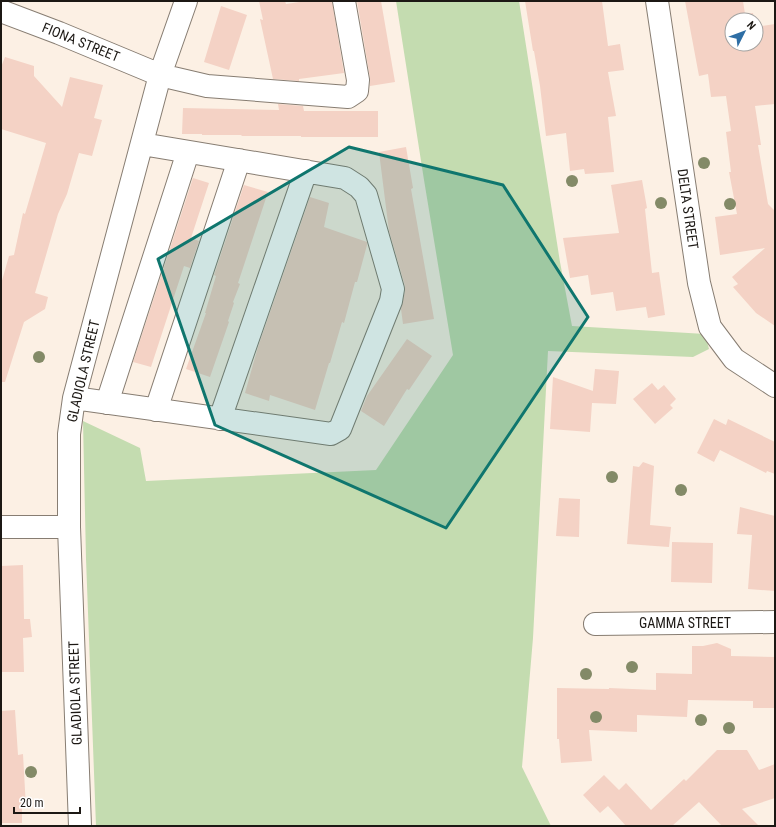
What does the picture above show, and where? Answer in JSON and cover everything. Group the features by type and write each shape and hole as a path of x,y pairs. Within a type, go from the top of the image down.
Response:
{"street":[{"name":"GLADIOLA STREET","path":"80,826 69,527 69,434 74,398 160,75 186,1"},
{"name":"FIONA STREET","path":"1,11 60,33 160,75 207,86 348,97 356,91 358,80 344,1"},
{"name":"DELTA STREET","path":"657,1 699,283 710,327 734,359 775,386"},
{"path":"74,398 331,434 340,429 391,301 393,289 366,195 359,187 345,178 142,144"},
{"path":"107,403 188,152"},
{"path":"156,410 239,160"},
{"path":"220,419 306,171"},
{"path":"1,527 69,527"},
{"name":"GAMMA STREET","path":"595,624 775,622"}],"highlighted area":[{"path":"349,147 503,185 588,317 446,528 215,425 158,259"}],"green space":[{"path":"396,1 519,1 560,262 572,326 705,334 709,349 693,357 548,351 533,638 522,767 551,826 96,826 86,559 83,421 140,448 146,481 376,470 453,355"}],"building":[{"path":"259,1 285,1 286,4 306,1 332,1 344,73 299,79 299,81 273,79 260,19 263,20"},
{"path":"357,1 381,1 395,82 370,86 370,78"},
{"path":"525,1 602,1 608,46 620,44 624,70 608,72 616,116 608,117 614,172 585,174 584,169 570,171 566,133 546,136 540,86"},
{"path":"685,1 743,1 745,12 724,12 724,52 764,52 764,26 775,24 775,104 755,106 761,145 758,145 768,204 775,211 775,326 756,313 733,287 738,284 732,277 765,248 720,255 715,217 737,214 729,172 731,172 726,132 731,131 726,96 711,97 708,74 699,76"},
{"path":"221,6 247,15 229,70 204,62"},
{"path":"5,57 34,66 34,76 62,107 70,77 103,85 94,118 102,120 92,156 79,153 67,194 58,214 35,293 48,297 45,309 24,322 5,382 1,382 1,284 9,256 14,255 23,213 25,214 46,143 1,129 1,67"},
{"path":"278,104 303,106 304,111 378,111 378,137 182,134 183,108 279,110"},
{"path":"406,147 413,188 411,189 434,319 403,324 401,309 405,286 389,231 379,152"},
{"path":"193,178 209,183 191,238 199,241 190,268 184,266 151,367 133,362"},
{"path":"642,180 647,208 645,209 652,273 659,272 665,315 648,318 646,307 616,311 613,292 591,295 588,275 570,278 563,238 619,233 611,185"},
{"path":"244,185 268,192 238,283 240,284 233,302 229,322 210,377 186,369 206,313 216,276 214,275"},
{"path":"310,197 329,203 324,227 367,242 357,282 355,282 344,323 342,322 315,410 270,395 269,401 245,393 258,347"},
{"path":"407,339 432,356 409,390 407,389 384,426 361,411 367,396"},
{"path":"595,369 619,371 616,404 592,403 590,432 550,429 553,377 593,391"},
{"path":"652,383 658,390 664,385 676,399 670,405 673,408 655,424 633,399"},
{"path":"714,419 726,425 728,419 775,442 775,474 767,471 766,473 720,450 714,462 697,453"},
{"path":"643,462 654,466 650,525 671,527 669,547 627,544 633,466 639,467"},
{"path":"559,498 580,499 579,537 556,536"},
{"path":"740,507 775,516 775,591 748,589 752,535 737,534"},
{"path":"672,542 713,543 712,583 671,582"},
{"path":"23,565 24,619 30,619 32,637 23,638 24,672 1,672 1,566"},
{"path":"717,643 731,649 731,656 775,657 775,708 753,708 753,701 688,700 687,717 637,715 637,732 589,730 592,761 561,763 559,739 557,739 557,688 656,690 656,673 692,674 692,646 703,646"},
{"path":"15,710 18,755 23,754 26,808 22,808 22,823 1,823 1,711"},
{"path":"717,750 747,750 759,770 775,764 775,798 742,809 759,826 722,826 699,802 672,826 626,826 608,806 600,813 583,795 604,775 619,790 626,783 651,810 684,779 686,781"}]}
